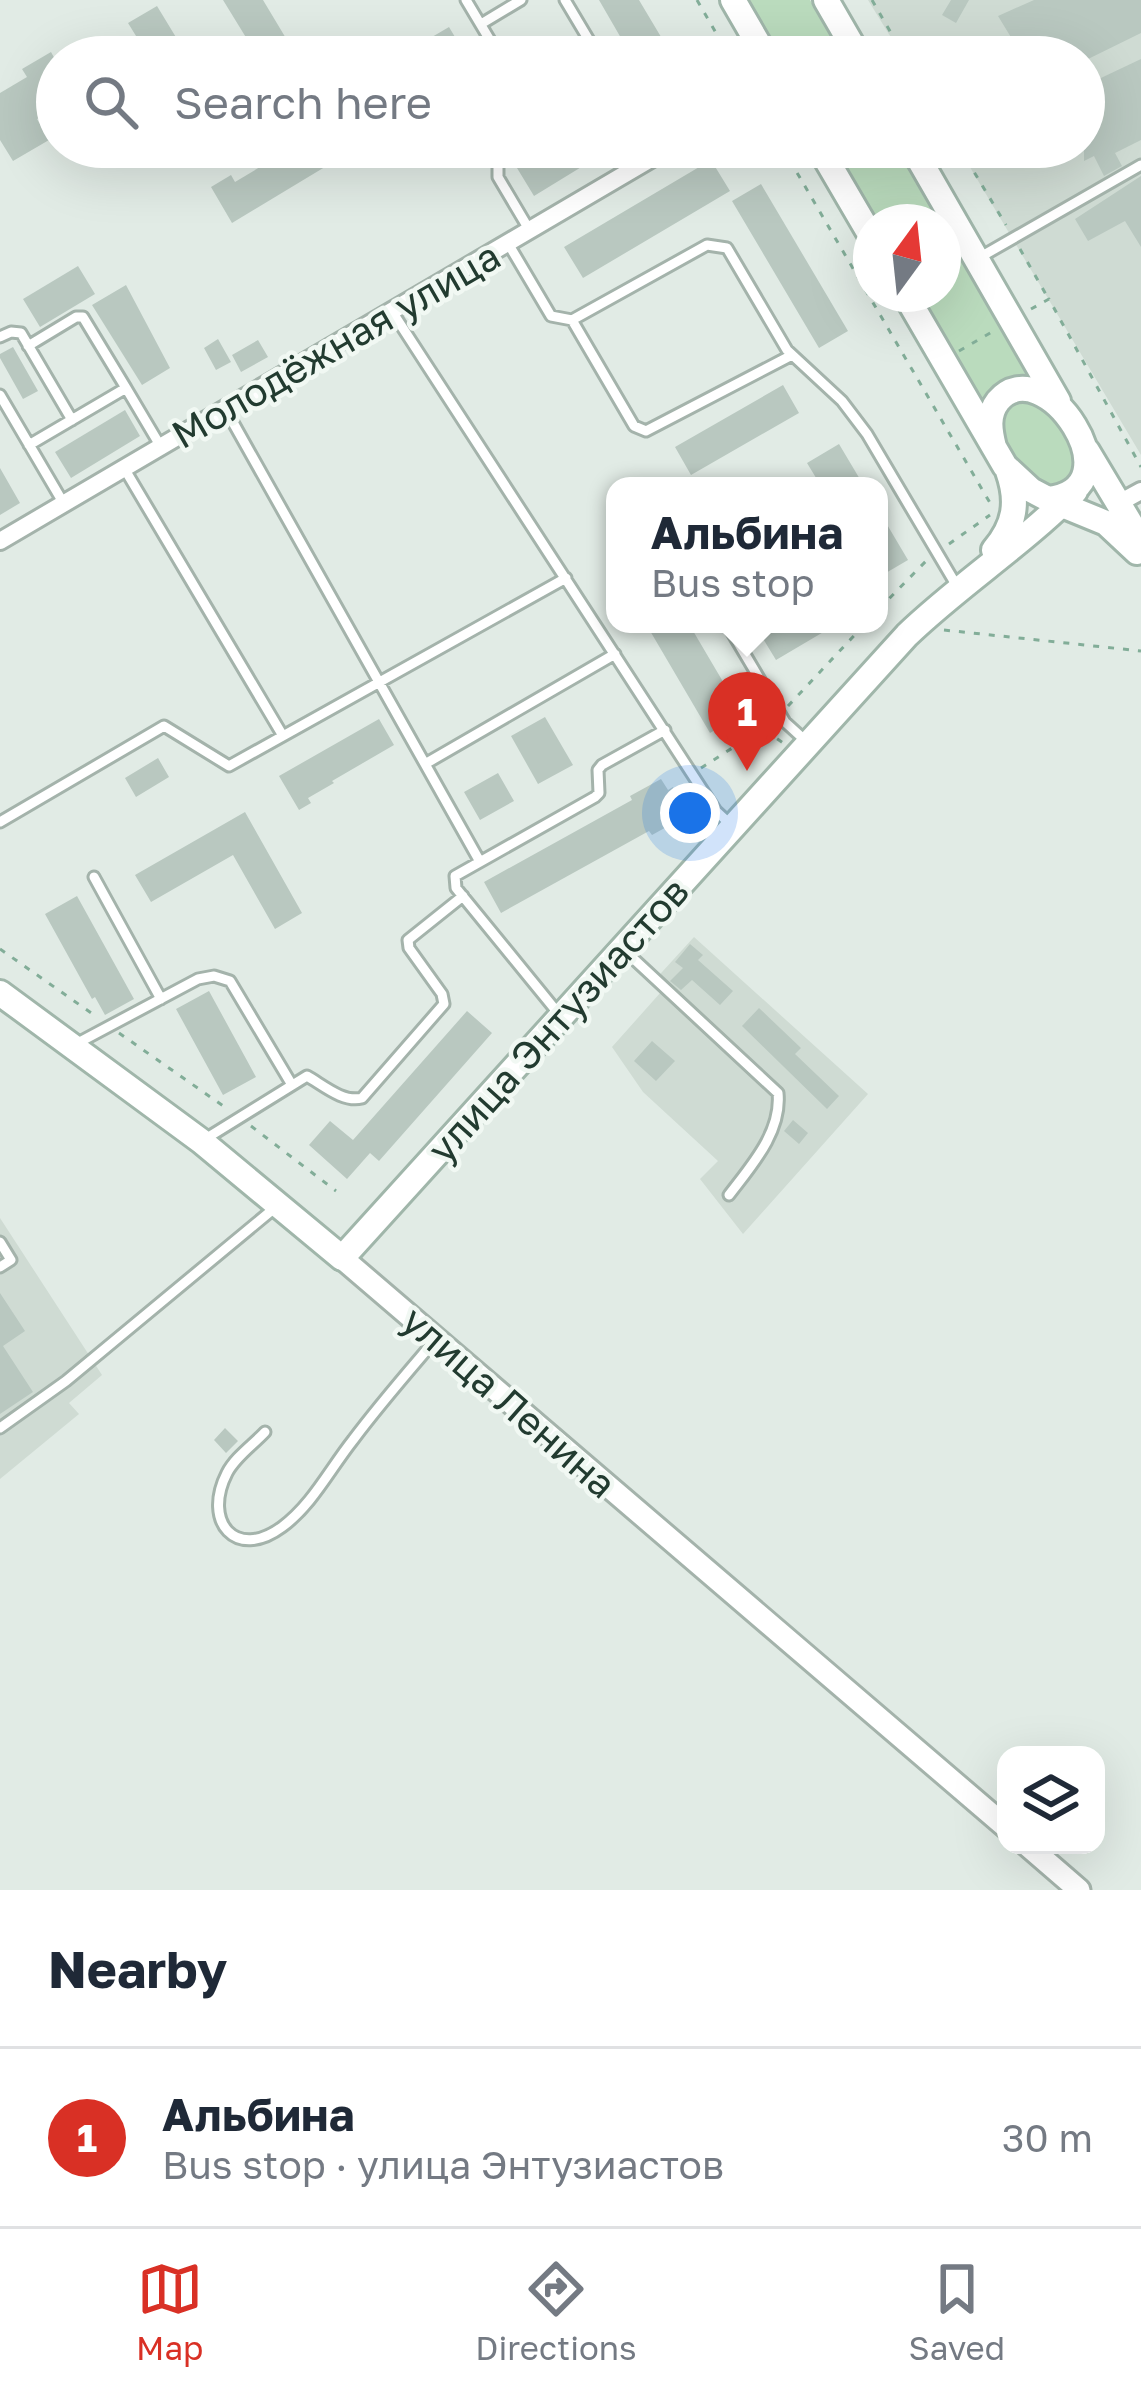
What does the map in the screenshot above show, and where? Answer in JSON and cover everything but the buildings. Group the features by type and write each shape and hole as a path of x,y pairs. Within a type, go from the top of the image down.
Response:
{"main road":[{"path":"733,0 754,36"},
{"path":"826,0 847,36"},
{"path":"831,168 853,205"},
{"path":"924,168 1141,542"},
{"path":"916,312 1000,456 1031,490 1122,506"},
{"path":"1000,456 989,423 994,406 1007,394 1040,391 1063,409"},
{"path":"1062,498 1087,471 1078,435"},
{"name":"улица Энтузиастов","path":"966,582 1010,528 1014,496 1000,456"},
{"name":"улица Энтузиастов","path":"342,1258 907,635 1035,530 1062,498"},
{"path":"1035,530 1122,506"},
{"path":"1122,506 1141,557"},
{"name":"улица Ленина","path":"0,993 201,1141 342,1258"}],"street":[{"name":"Молодёжная улица","path":"0,541 636,168"},
{"name":"улица Ленина","path":"342,1258 997,1819"},
{"path":"1037,1854 1079,1890"}],"lane":[{"path":"466,0 488,36"},
{"path":"481,24 521,0"},
{"path":"565,0 586,36"},
{"path":"977,259 1141,165"},
{"path":"498,168 498,177 531,232"},
{"path":"509,245 551,316 572,320 707,244 728,248 792,355 842,401 868,434 937,552 966,582"},
{"path":"393,313 716,811 733,827"},
{"path":"28,346 83,317 161,447"},
{"path":"572,320 634,426 646,431 792,355"},
{"path":"0,337 16,331 72,420"},
{"path":"29,445 126,388"},
{"path":"0,395 64,504"},
{"path":"225,409 479,860"},
{"path":"124,468 283,736"},
{"path":"0,822 164,726 229,766 566,578"},
{"path":"735,633 803,748"},
{"path":"425,764 615,654"},
{"path":"562,1017 456,888 455,876 596,797 602,765 665,730"},
{"path":"94,877 161,999"},
{"path":"201,1141 307,1076 352,1101 362,1098 444,1004 408,940 463,896"},
{"path":"623,949 778,1093 778,1111 767,1142 729,1195"},
{"path":"73,1046 198,979 214,976 230,981 292,1085"},
{"path":"0,1428 66,1381 279,1204"},
{"path":"0,1241 11,1260 0,1267"},
{"path":"266,1432 232,1466 218,1505 224,1528 244,1538 270,1534 301,1510 436,1339"}],"path":[{"path":"697,0 718,36"},
{"path":"872,0 893,36"},
{"path":"794,168 995,511 921,564 888,599"},
{"path":"972,168 1049,299"},
{"path":"942,630 1141,651"},
{"path":"765,730 803,748"},
{"path":"0,949 336,1191"}],"shaded area":[{"path":"868,0 1141,0 1141,455 970,168 1105,168 1105,36 890,36"},
{"path":"694,937 868,1094 743,1234 700,1179 718,1161 643,1092 612,1047 661,992 652,983"},
{"path":"0,1218 102,1375 69,1403 79,1414 0,1479"}],"green space":[{"path":"747,0 810,0 831,36 768,36"},
{"path":"846,168 908,168 929,204 867,204"},
{"path":"961,257 1033,379 1018,379 985,406 930,312 961,312"},
{"path":"1036,397 1076,446 1079,464 1065,487 1040,486 1005,436 1002,415 1011,403"}],"place":[{"name":"Альбина","path":"747,771"}]}
